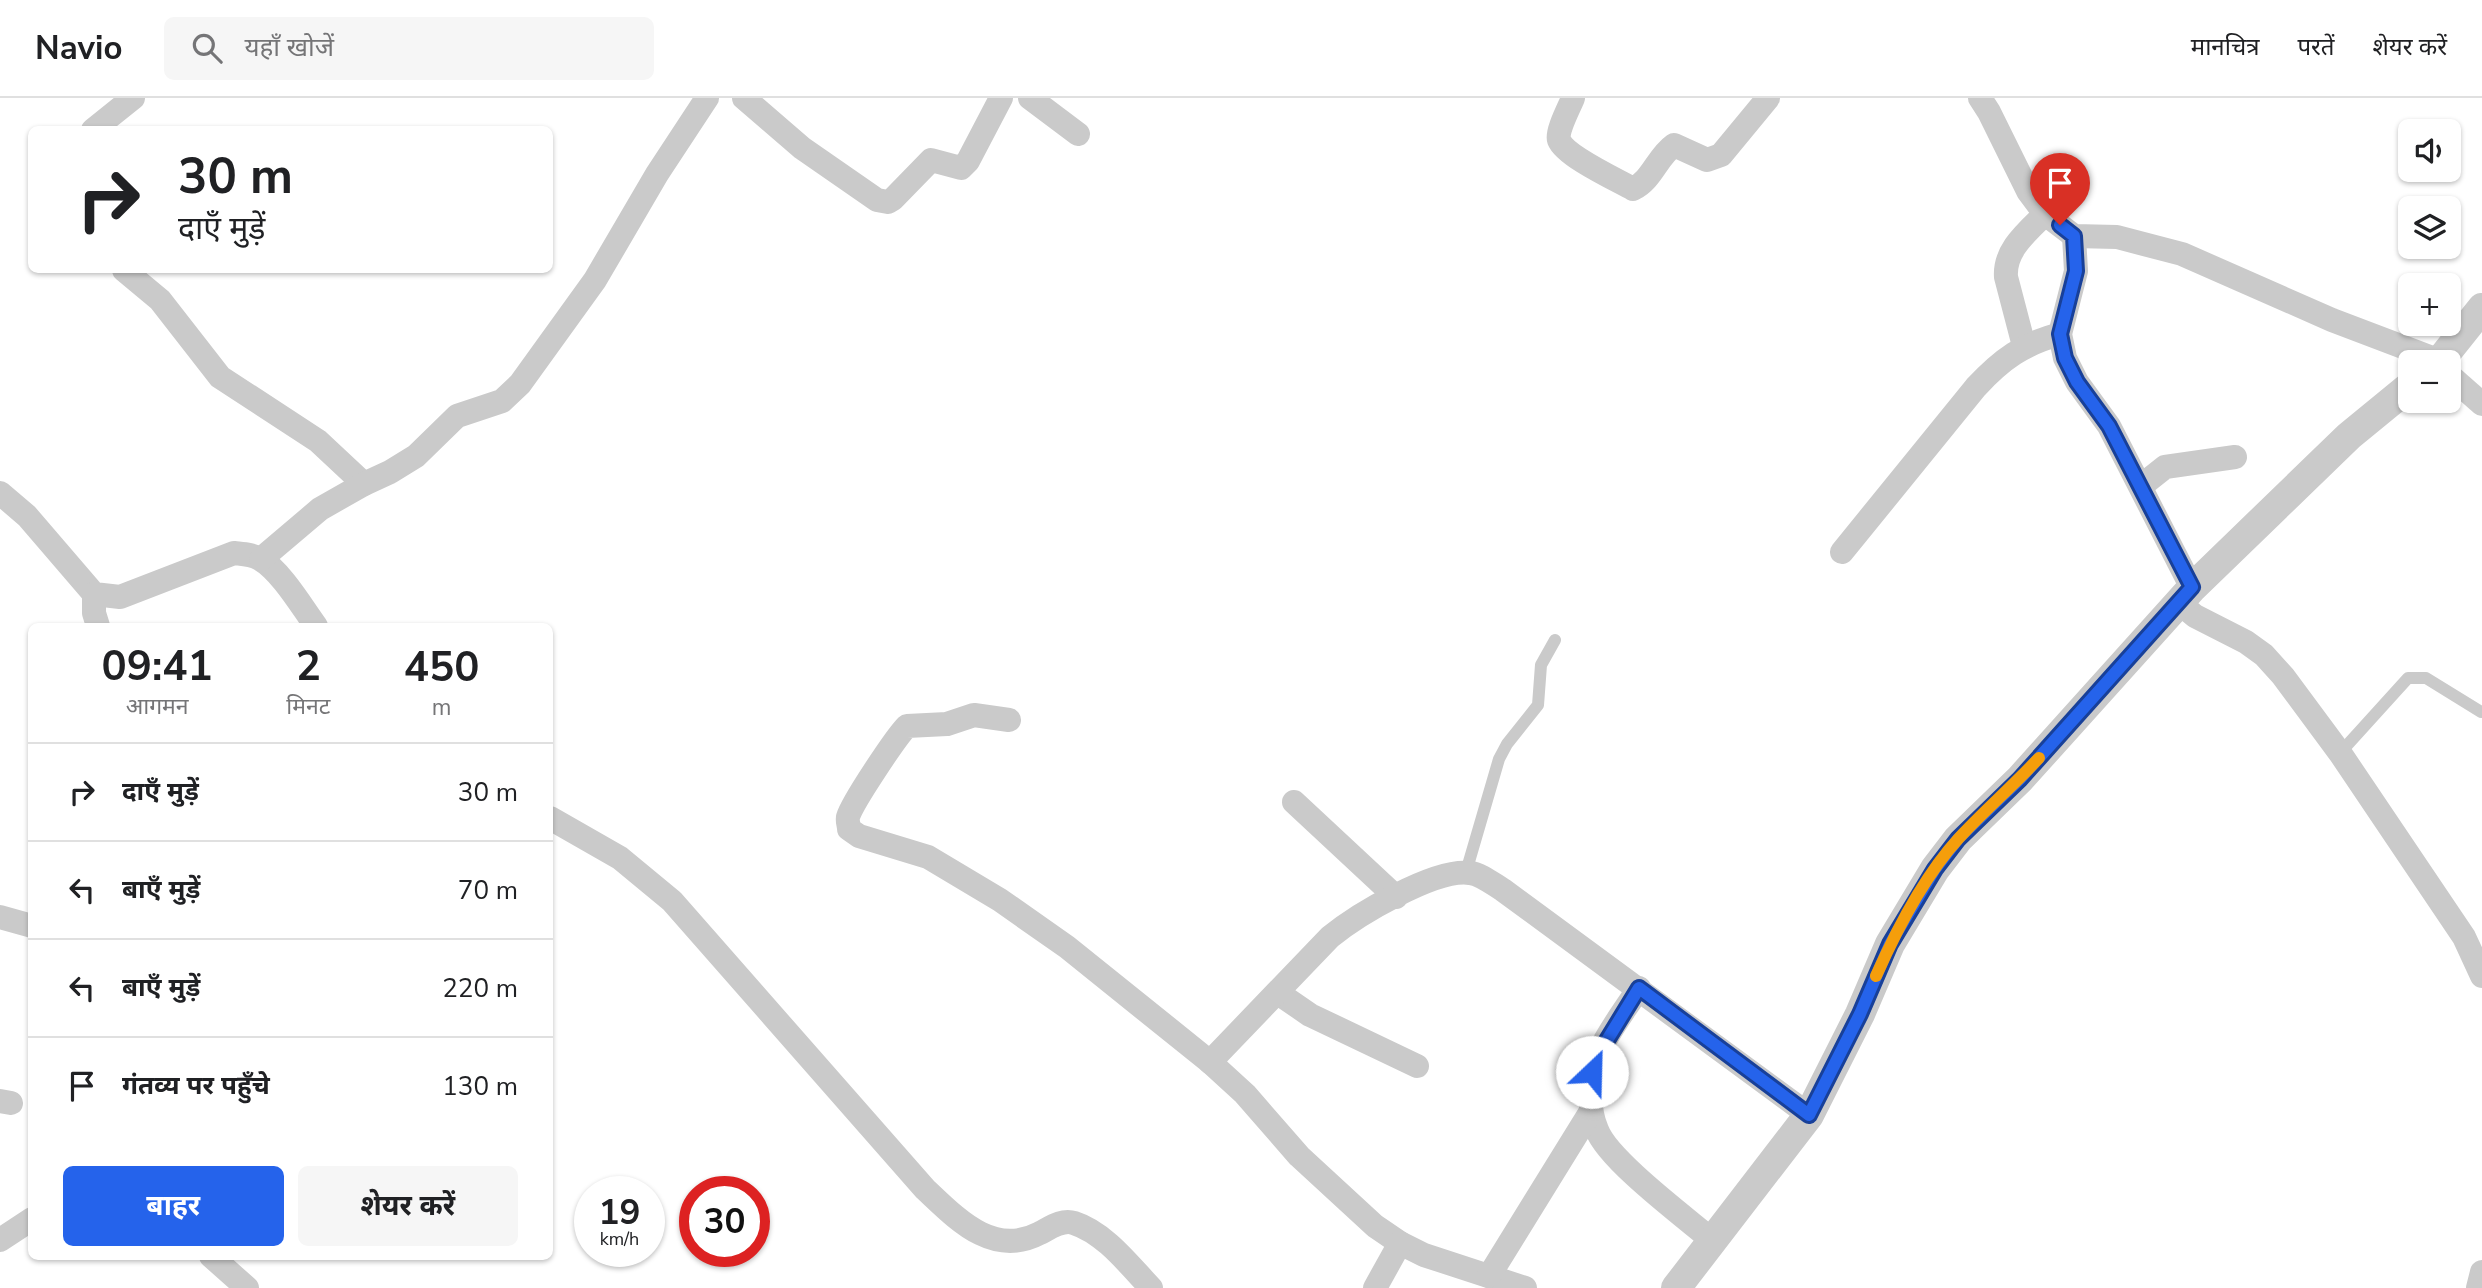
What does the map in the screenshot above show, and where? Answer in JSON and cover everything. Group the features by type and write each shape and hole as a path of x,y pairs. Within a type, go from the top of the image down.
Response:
{"street":[{"path":"98,126 133,98"},
{"path":"261,559 320,509 416,456 457,416 502,401 520,384 595,280 657,174 707,98"},
{"path":"744,98 802,148 877,200 888,202 931,160 961,168 968,161 1001,98"},
{"path":"1030,98 1078,134"},
{"path":"1573,98 1559,133 1559,140 1568,151 1633,189 1643,184 1666,150 1674,145 1707,160 1721,155 1768,98"},
{"path":"1980,98 2028,191 2045,214 2074,236 2117,237 2182,254 2332,320 2408,350"},
{"path":"2024,346 2005,266 2013,247 2045,214"},
{"path":"2074,236 2076,271 2060,334 2065,358 2077,382 2109,426 2141,486 2194,616 2246,642 2283,676 2340,753 2464,937 2482,976"},
{"path":"128,273 160,300 220,377 318,441 364,484"},
{"path":"2449,350 2482,308"},
{"path":"1842,552 1995,366 2024,346 2060,334"},
{"path":"2461,385 2482,404"},
{"path":"1676,1288 1809,1115 1860,1014 1890,944 1935,869 1958,839 2020,779 2185,595 2349,436 2398,396"},
{"path":"2141,486 2165,467 2235,457"},
{"path":"0,493 27,516 94,594 97,623"},
{"path":"94,594 120,597 234,553 248,554 261,559 273,569 314,623"},
{"path":"1009,720 974,715 947,724 907,726 898,736 848,817 849,829 859,836 928,857 1000,900 1066,947 1210,1062 1245,1094 1298,1156 1375,1226 1400,1243 1424,1255 1525,1288"},
{"path":"1294,802 1396,897"},
{"path":"553,820 620,858 672,901 925,1189 953,1216 978,1233 995,1240 1013,1242 1025,1241 1060,1223 1071,1222 1106,1242 1151,1288"},
{"path":"1210,1062 1329,937 1350,921 1439,875 1466,872 1475,874 1503,890 1809,1115"},
{"path":"0,917 28,925"},
{"path":"1639,988 1598,1055 1592,1072 1591,1111 1598,1133 1620,1160 1713,1241"},
{"path":"1278,993 1310,1015 1417,1066"},
{"path":"1489,1276 1591,1111"},
{"path":"0,1240 28,1222"},
{"path":"1375,1288 1400,1243"},
{"path":"216,1260 247,1288"},
{"path":"2478,1288 2482,1272"}],"lane":[{"path":"1466,872 1499,759 1507,744 1538,705 1541,665 1555,640"},
{"path":"2340,753 2408,678 2426,678 2481,712"}],"slow traffic":[{"path":"1876,976 1890,944 1935,869 1958,839 2039,758"}],"route":[{"path":"1592,1072 1598,1055 1639,988 1809,1115 1860,1014 1890,944 1935,869 1958,839 2020,779 2192,587 2109,426 2077,382 2065,358 2060,334 2076,271 2077,249 2074,236 2060,225"}]}
